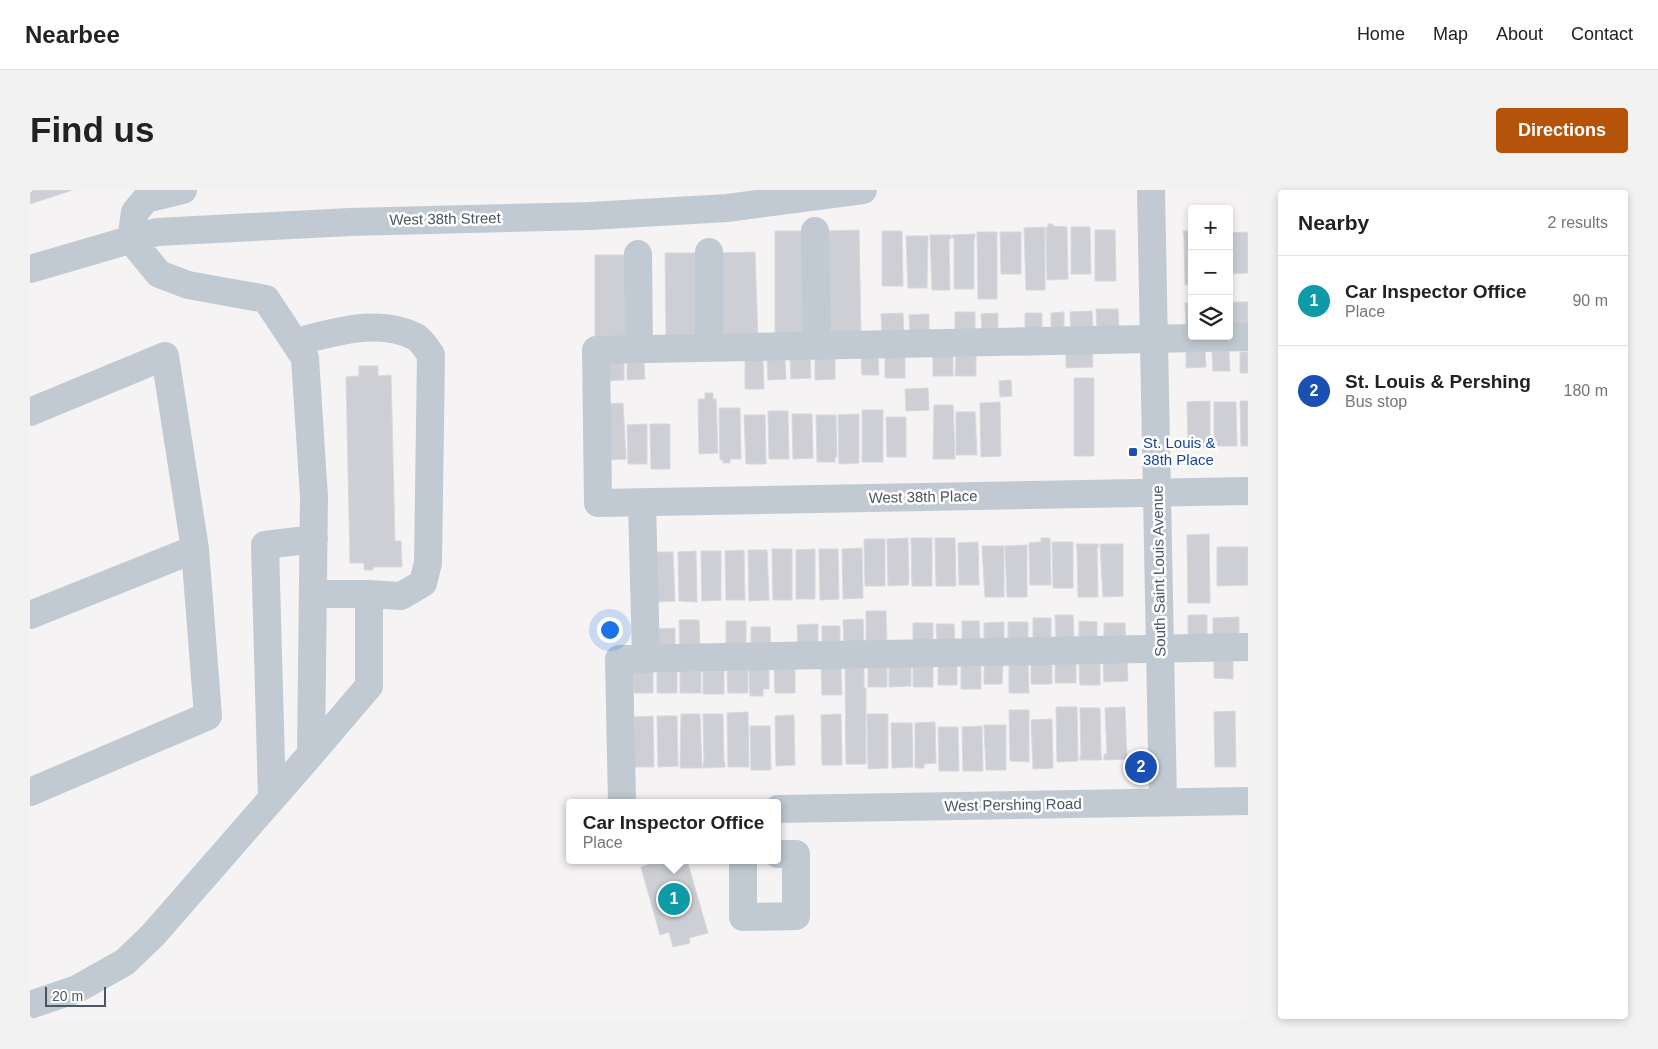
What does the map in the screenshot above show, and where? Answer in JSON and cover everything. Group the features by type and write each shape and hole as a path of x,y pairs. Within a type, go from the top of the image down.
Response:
{"street":[{"path":"183,190 146,198 135,212 132,240 159,274 188,284 266,299 306,358 314,497 311,754"},
{"name":"West 38th Street","path":"30,269 157,232 340,222 590,216 727,208 863,190"},
{"name":"South Saint Louis Avenue","path":"1152,190 1163,802"},
{"path":"815,231 817,345"},
{"path":"709,252 709,348"},
{"path":"638,254 639,349 1248,336"},
{"path":"295,342 333,332 361,328 391,329 418,338 431,355 428,563 423,583 400,596 313,594"},
{"name":"West 38th Place","path":"639,349 596,350 598,504 1248,491"},
{"path":"30,412 165,356 195,549 208,716 30,792"},
{"path":"642,503 646,659"},
{"path":"272,799 265,544 314,539"},
{"path":"30,615 195,549"},
{"path":"30,1005 77,989 125,962 153,935 368,686 368,594"},
{"path":"622,799 619,659 1248,647"},
{"name":"West Pershing Road","path":"781,809 1248,801"},
{"path":"743,864 743,917 796,916 796,854 781,854"}],"building":[{"path":"30,190 73,190 30,204"},
{"path":"1048,224 1067,227 1068,279 1047,280 1046,227 1048,227"},
{"path":"1045,227 1045,290 1026,290 1024,228"},
{"path":"1071,227 1090,227 1091,274 1071,274"},
{"path":"859,230 861,337 824,338 823,231"},
{"path":"1095,230 1115,230 1116,281 1095,281"},
{"path":"775,231 809,231 810,338 775,338"},
{"path":"882,231 902,231 903,286 882,286"},
{"path":"1183,231 1188,231 1188,285 1185,285"},
{"path":"977,232 997,232 997,299 978,299"},
{"path":"1000,232 1021,232 1021,274 1001,274"},
{"path":"1248,232 1248,273 1233,274 1233,233"},
{"path":"975,234 974,289 954,289 954,238 952,238 952,235"},
{"path":"930,235 951,235 951,239 949,239 950,290 932,290"},
{"path":"906,236 928,236 927,288 908,288"},
{"path":"755,252 758,338 720,339 719,253"},
{"path":"665,253 699,253 701,340 666,339"},
{"path":"595,255 629,255 630,340 595,340"},
{"path":"1233,302 1248,302 1248,331 1233,331"},
{"path":"1185,303 1188,303 1188,327 1186,327"},
{"path":"1096,309 1118,309 1119,329 1097,330"},
{"path":"1092,311 1093,332 1071,333 1070,312"},
{"path":"955,312 975,312 975,336 955,336"},
{"path":"1064,312 1064,333 1051,332 1051,313"},
{"path":"903,313 904,338 882,338 881,314"},
{"path":"998,313 998,332 982,333 981,314"},
{"path":"1025,313 1042,313 1042,335 1025,335"},
{"path":"929,314 929,334 910,334 909,315"},
{"path":"1066,349 1092,349 1093,367 1066,368"},
{"path":"1186,350 1205,350 1206,367 1186,368"},
{"path":"1229,351 1230,371 1213,371 1212,352"},
{"path":"1240,352 1248,352 1248,373 1240,373"},
{"path":"956,353 976,353 976,376 955,376"},
{"path":"933,354 953,354 953,376 933,376"},
{"path":"878,355 879,375 862,375 861,356"},
{"path":"815,356 835,356 835,379 815,380"},
{"path":"885,356 905,356 905,378 885,378"},
{"path":"745,358 763,358 764,389 745,389"},
{"path":"785,358 786,379 768,380 767,359"},
{"path":"810,358 811,378 791,379 790,359"},
{"path":"624,360 624,380 605,381 605,361"},
{"path":"627,361 644,361 645,379 627,380"},
{"path":"359,366 378,366 378,376 391,375 395,541 401,541 402,567 373,567 373,570 364,570 364,563 350,563 346,377 359,376"},
{"path":"1074,378 1094,378 1094,456 1074,456"},
{"path":"1011,380 1012,396 1000,397 999,381"},
{"path":"928,388 929,410 906,411 905,389"},
{"path":"705,393 713,393 713,399 716,399 718,453 699,454 698,399 705,399"},
{"path":"1210,401 1210,448 1188,447 1187,402"},
{"path":"1240,401 1248,401 1248,446 1241,446"},
{"path":"1000,402 1001,456 981,457 980,403"},
{"path":"1214,402 1236,402 1237,446 1214,446"},
{"path":"623,403 626,459 604,460 605,404"},
{"path":"934,405 953,405 955,459 933,459"},
{"path":"719,408 740,408 741,459 730,459 730,463 723,463 723,460 720,460"},
{"path":"862,410 883,410 883,462 862,462"},
{"path":"768,411 788,411 789,459 769,459"},
{"path":"956,412 975,412 977,455 956,455"},
{"path":"792,414 812,414 813,458 793,459"},
{"path":"859,414 859,463 839,464 838,415"},
{"path":"744,415 765,415 766,464 746,464"},
{"path":"816,415 836,415 837,457 835,457 835,462 817,462"},
{"path":"886,417 906,417 906,457 887,457"},
{"path":"647,424 647,464 628,464 627,425"},
{"path":"650,424 670,424 670,469 651,469"},
{"path":"1209,534 1210,603 1188,603 1187,535"},
{"path":"908,538 908,585 888,586 887,539"},
{"path":"911,538 932,538 932,586 912,586"},
{"path":"935,538 955,538 956,586 936,586"},
{"path":"1041,538 1050,538 1051,585 1030,585 1029,543 1041,542"},
{"path":"864,539 885,539 885,586 865,586"},
{"path":"978,542 979,585 959,585 958,543"},
{"path":"1052,542 1073,542 1073,588 1053,588"},
{"path":"1076,544 1098,544 1098,597 1078,597"},
{"path":"1100,544 1123,544 1123,596 1103,597"},
{"path":"1027,545 1027,597 1007,597 1005,546"},
{"path":"982,546 1004,546 1004,597 985,597"},
{"path":"1217,547 1248,547 1248,585 1217,586"},
{"path":"862,548 863,598 843,599 842,549"},
{"path":"772,549 792,549 792,600 773,600"},
{"path":"815,549 815,599 796,599 796,550"},
{"path":"819,549 838,549 839,599 820,600"},
{"path":"744,550 745,600 726,600 725,551"},
{"path":"748,550 767,550 769,600 749,601"},
{"path":"696,551 697,602 679,601 678,552"},
{"path":"701,551 721,551 721,600 702,601"},
{"path":"655,552 673,552 675,601 656,602"},
{"path":"866,611 886,611 887,645 866,645"},
{"path":"1055,615 1073,615 1074,638 1056,638"},
{"path":"1188,615 1207,615 1207,636 1188,636"},
{"path":"1239,617 1239,637 1213,637 1213,618"},
{"path":"1033,618 1051,618 1051,639 1033,639"},
{"path":"863,619 864,648 844,648 843,620"},
{"path":"679,620 699,620 700,650 680,650"},
{"path":"726,621 746,621 746,648 726,648"},
{"path":"962,621 979,621 980,643 962,643"},
{"path":"1079,621 1097,622 1097,643 1079,643"},
{"path":"1004,622 1004,644 984,644 984,623"},
{"path":"1008,622 1028,622 1028,644 1008,644"},
{"path":"913,623 933,623 933,643 913,644"},
{"path":"1104,623 1125,623 1126,642 1104,643"},
{"path":"818,624 818,648 798,649 797,625"},
{"path":"936,624 954,624 955,644 937,644"},
{"path":"822,626 840,626 840,648 822,648"},
{"path":"751,627 770,627 771,649 751,650"},
{"path":"675,628 675,651 657,651 657,629"},
{"path":"1214,658 1233,658 1233,679 1214,678"},
{"path":"1100,661 1100,685 1080,685 1079,662"},
{"path":"1127,661 1128,681 1104,682 1103,662"},
{"path":"1055,662 1076,662 1076,683 1055,683"},
{"path":"1031,663 1052,663 1052,684 1031,684"},
{"path":"938,664 957,664 957,685 938,685"},
{"path":"984,664 1003,664 1002,684 984,684"},
{"path":"1028,664 1029,693 1009,693 1009,665"},
{"path":"774,665 795,665 795,693 775,693"},
{"path":"911,665 911,686 889,687 889,666"},
{"path":"933,665 933,687 913,687 913,666"},
{"path":"868,666 887,666 887,687 868,687"},
{"path":"961,666 981,666 981,689 961,689"},
{"path":"841,667 842,695 822,695 821,668"},
{"path":"845,667 864,667 864,688 866,688 866,764 846,764"},
{"path":"749,668 769,668 769,689 763,689 763,696 750,696"},
{"path":"677,670 677,693 657,693 657,671"},
{"path":"748,670 748,693 728,693 727,671"},
{"path":"633,671 653,671 653,693 634,693"},
{"path":"680,671 701,671 701,693 680,693"},
{"path":"703,671 724,671 724,694 703,694"},
{"path":"1056,707 1077,707 1078,761 1057,762"},
{"path":"1125,707 1127,759 1104,760 1104,754 1107,754 1105,708"},
{"path":"1080,708 1100,708 1102,760 1080,760"},
{"path":"1009,710 1029,710 1029,762 1010,761"},
{"path":"1235,711 1236,767 1215,767 1214,712"},
{"path":"748,712 749,767 728,767 727,713"},
{"path":"681,714 700,714 702,768 680,768"},
{"path":"703,714 723,714 725,767 703,768"},
{"path":"841,714 842,765 822,765 821,715"},
{"path":"867,714 888,714 888,768 868,769"},
{"path":"794,715 795,765 776,766 775,716"},
{"path":"653,716 654,767 634,767 634,717"},
{"path":"657,716 677,716 678,766 658,767"},
{"path":"1052,719 1053,768 1033,769 1031,720"},
{"path":"935,722 936,763 924,764 924,768 915,768 915,723"},
{"path":"891,723 912,723 913,767 892,768"},
{"path":"984,725 1006,725 1006,770 986,770"},
{"path":"750,726 770,726 771,770 751,770"},
{"path":"982,726 983,771 963,771 962,727"},
{"path":"938,727 958,727 959,771 939,771"},
{"path":"650,864 688,864 708,933 689,938 690,943 673,947 669,932 660,935 641,867"}],"place":[{"name":"St. Louis & 38th Place","path":"1133,452"},
{"name":"St. Louis & Pershing","path":"1141,767"},
{"name":"Car Inspector Office","path":"674,899"}]}
